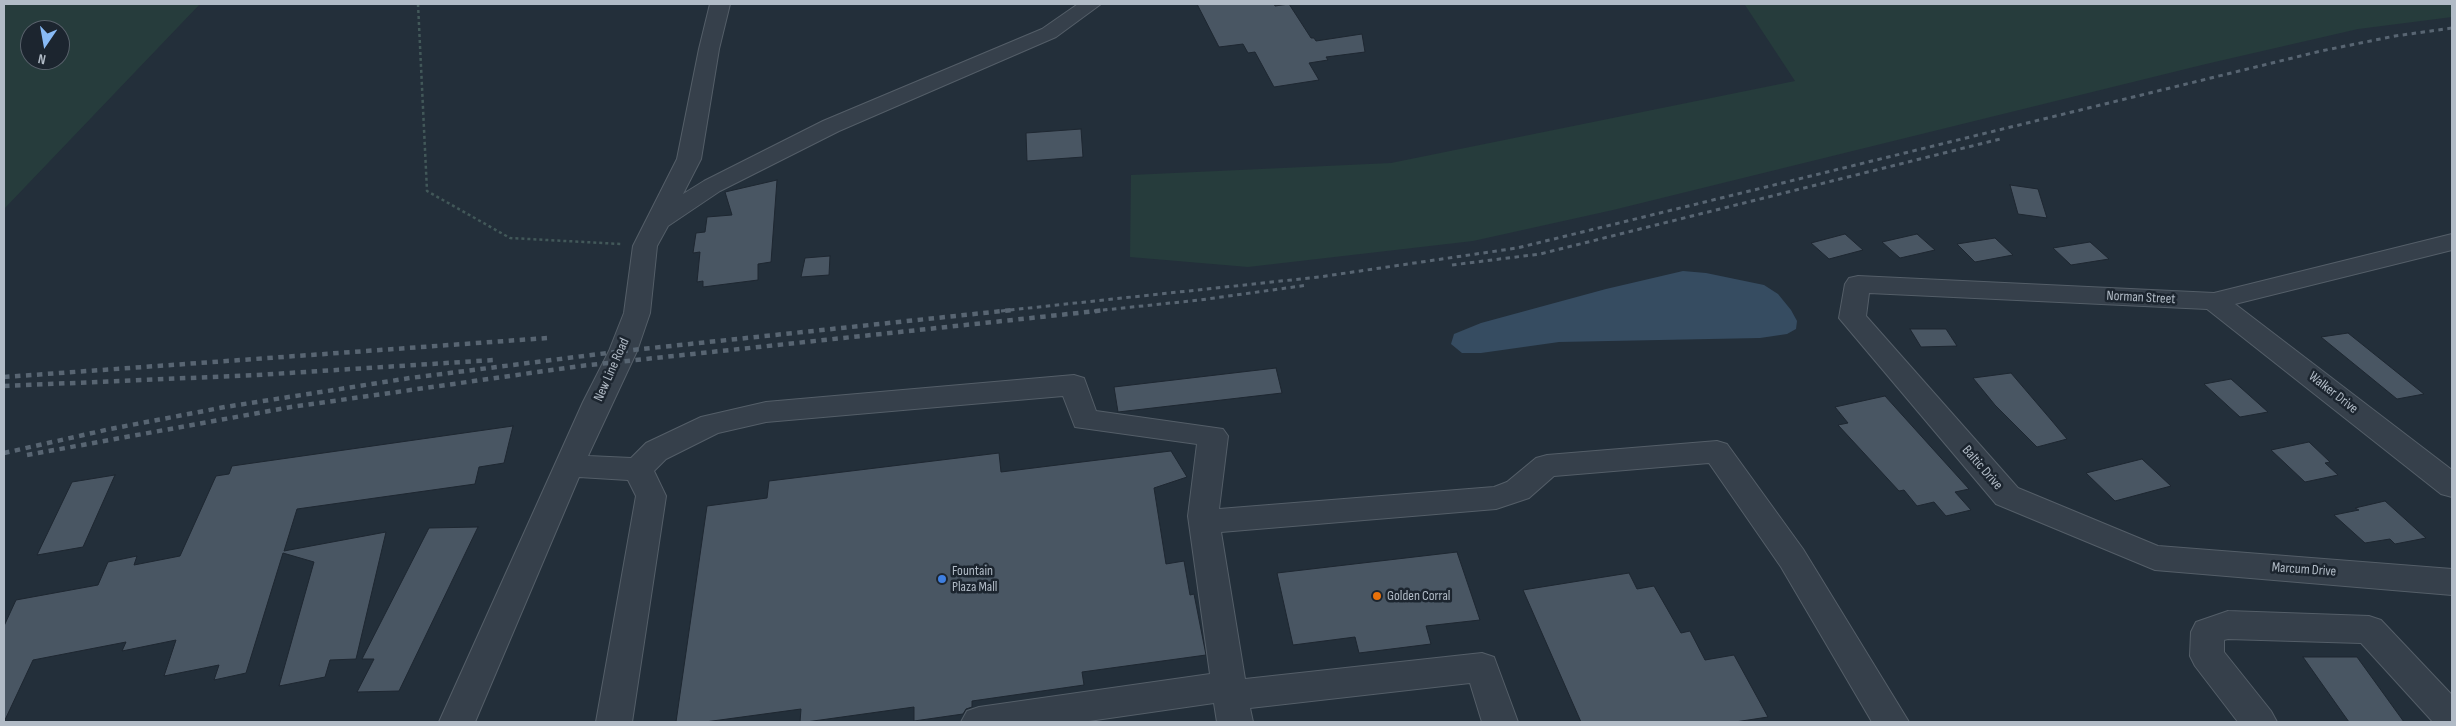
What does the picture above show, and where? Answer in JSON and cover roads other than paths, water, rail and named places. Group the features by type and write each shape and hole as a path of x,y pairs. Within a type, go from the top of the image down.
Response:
{"street":[{"name":"New Line Road","path":"457,722 597,402 623,351 636,314 651,234 690,159 709,49 720,4"},
{"path":"651,234 712,186 831,126 1049,33 1091,4"},
{"name":"Norman Street","path":"1852,318 1858,284 2214,301 2452,242"},
{"name":"Walker Drive","path":"2214,301 2452,486"},
{"name":"Baltic Drive","path":"1852,318 2008,496 2155,558"},
{"path":"570,466 638,469 656,451 711,424 766,412 1074,385 1085,420 1213,436 1204,522 1232,701"},
{"path":"1204,522 1496,498 1518,490 1547,466 1716,452 1792,558 1891,722"},
{"path":"614,722 651,496 638,469"},
{"name":"Marcum Drive","path":"2155,558 2452,582"},
{"path":"2259,722 2207,656 2208,632 2228,625 2369,630 2452,718"},
{"path":"979,722 1232,701 1482,667 1500,722"}],"water":[{"path":"1683,271 1706,273 1764,285 1778,294 1791,310 1797,321 1796,329 1787,334 1760,338 1559,342 1481,353 1462,353 1451,344 1454,334 1481,323 1606,289"}],"railway":[{"path":"1001,311 1319,277 1517,248 2321,51 2395,36 2452,28"},
{"path":"1452,265 1540,254 2004,138"},
{"path":"1094,311 1200,300 1308,285"},
{"path":"4,453 110,429 225,407 410,378 623,351 1012,310"},
{"path":"27,455 291,407 580,366 1106,310"},
{"path":"4,377 547,338"},
{"path":"4,386 257,375 494,360"}],"place":[{"name":"Fountain Plaza Mall","path":"942,579"},
{"name":"Golden Corral","path":"1377,596"}]}
